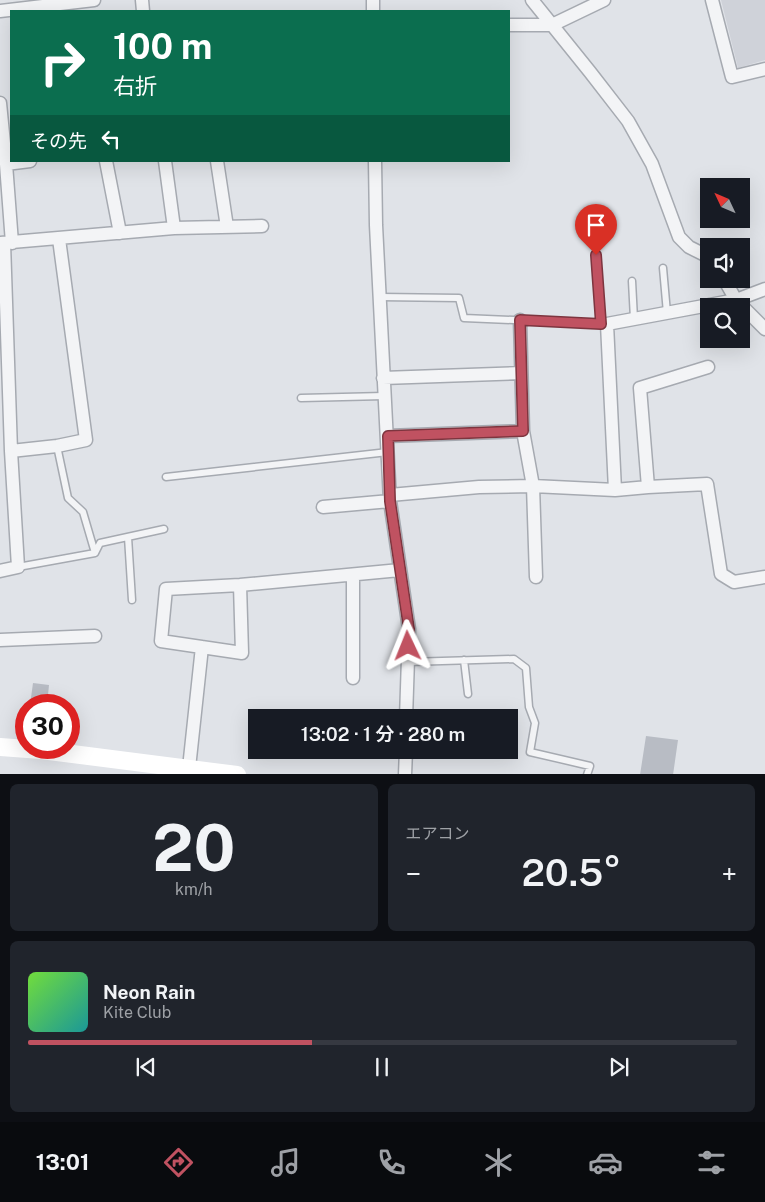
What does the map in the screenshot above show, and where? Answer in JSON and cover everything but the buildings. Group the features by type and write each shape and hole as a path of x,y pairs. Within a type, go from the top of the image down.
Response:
{"main road":[{"path":"0,748 42,750 237,774"}],"street":[{"path":"532,0 628,121 652,164 679,237 689,247 700,252"},
{"path":"510,25 552,26 604,0"},
{"path":"712,0 732,77 765,69"},
{"path":"11,10 86,3"},
{"path":"0,103 6,164 5,375 18,567 0,571"},
{"path":"6,164 22,162"},
{"path":"106,162 120,233"},
{"path":"164,162 174,228"},
{"path":"217,162 227,227"},
{"path":"375,162 376,225 390,498 409,629 406,709"},
{"path":"5,243 174,228 262,226"},
{"path":"11,451 57,446 86,440 60,238"},
{"path":"741,298 765,289"},
{"path":"615,490 604,324 700,307"},
{"path":"750,314 765,329"},
{"path":"520,320 523,431 533,486 536,577"},
{"path":"648,487 640,388 708,367"},
{"path":"383,378 521,373"},
{"path":"388,436 523,431"},
{"path":"323,506 479,487 533,486 615,490 707,484 721,574 734,582 765,577"},
{"path":"240,585 242,653 161,641 166,589 240,585 400,570"},
{"path":"353,575 353,678"},
{"path":"0,640 95,636"},
{"path":"188,768 202,647"},
{"path":"405,774 406,759"}],"lane":[{"path":"380,297 459,298 464,318 604,324 596,255"},
{"path":"663,268 667,313"},
{"path":"632,280 634,319"},
{"path":"301,398 384,396"},
{"path":"57,446 68,498 83,512 95,553"},
{"path":"166,477 388,452"},
{"path":"95,553 100,543 164,529"},
{"path":"128,537 132,600"},
{"path":"18,567 95,553"},
{"path":"408,662 514,659 526,668 529,707 535,723 530,752 590,766 588,774"},
{"path":"464,660 468,694"}],"shaded area":[{"path":"721,0 765,0 765,60 738,68"}],"route":[{"path":"408,646 409,629 390,501 388,436 523,431 520,320 601,324 596,255"}]}
